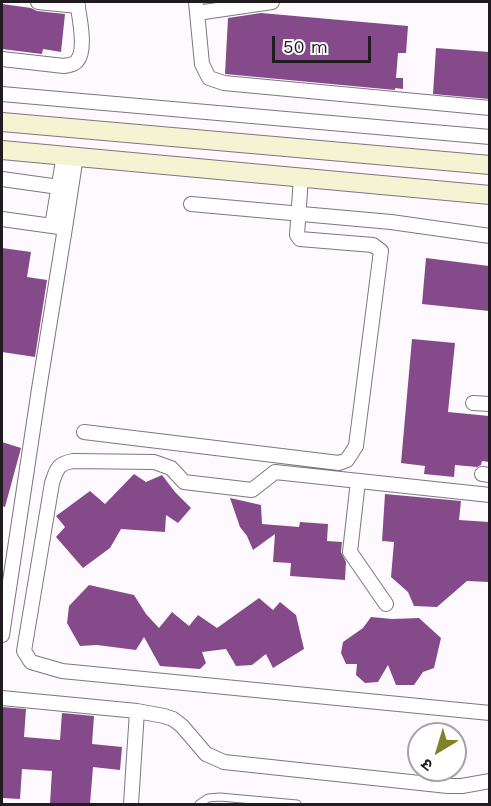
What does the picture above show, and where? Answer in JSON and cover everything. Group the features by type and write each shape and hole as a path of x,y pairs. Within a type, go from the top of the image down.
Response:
{"street":[{"path":"2,59 63,66 73,64 79,59 82,47 78,4 38,2"},
{"path":"272,2 196,7 202,64 209,78 224,83 489,108"},
{"path":"2,94 489,137"},
{"path":"2,122 489,165"},
{"path":"2,150 489,195"},
{"path":"2,635 39,389 70,156"},
{"path":"84,432 339,463 347,460 356,446 381,252 373,244 300,239 297,235 301,177"},
{"path":"2,179 65,188"},
{"path":"190,204 391,222 489,236"},
{"path":"2,219 59,227"},
{"path":"473,403 489,404"},
{"path":"489,495 275,472 252,490 184,482 171,468 154,462 64,462 57,468 52,483 24,651 31,662 62,670 489,713"},
{"path":"358,481 350,552 386,604"},
{"path":"2,698 137,711 164,716 182,726 206,754 224,762 448,786 489,782"},
{"path":"131,804 137,711"}],"lane":[{"path":"199,804 208,798 220,797 296,804"}],"building":[{"path":"2,4 65,14 61,52 43,49 42,54 2,49"},
{"path":"261,13 408,26 406,53 398,53 396,78 403,78 403,89 225,74 228,18"},
{"path":"436,48 489,52 489,99 433,94"},
{"path":"2,248 31,252 27,277 47,280 35,357 2,352"},
{"path":"426,258 489,266 489,311 422,304"},
{"path":"412,339 455,343 448,412 489,416 489,462 482,461 477,467 455,465 454,477 424,474 425,466 401,463"},
{"path":"2,442 21,448 5,507 2,506"},
{"path":"134,474 146,482 162,475 191,508 178,523 166,515 165,532 121,529 110,548 83,568 56,537 65,527 56,516 90,491 105,504"},
{"path":"385,494 461,501 459,520 489,522 489,582 467,581 437,607 414,606 408,592 391,577 394,542 382,541"},
{"path":"230,498 261,505 262,524 299,527 300,522 328,524 327,541 342,542 341,552 346,562 345,580 290,576 291,563 273,562 275,534 253,550 240,527"},
{"path":"89,585 134,595 146,614 159,628 172,612 189,626 198,615 217,628 259,598 273,610 280,602 296,615 304,649 273,668 266,654 252,665 236,666 226,649 202,652 206,663 200,669 160,666 144,637 136,650 97,645 80,646 67,623 69,606"},
{"path":"371,617 419,618 441,638 434,668 423,672 414,685 396,685 388,665 378,682 365,683 356,675 357,664 346,664 341,653 343,642 363,628"},
{"path":"2,707 26,709 24,737 60,740 62,713 94,716 92,744 122,747 120,770 93,767 90,804 50,803 52,771 22,769 20,799 2,798"}]}
